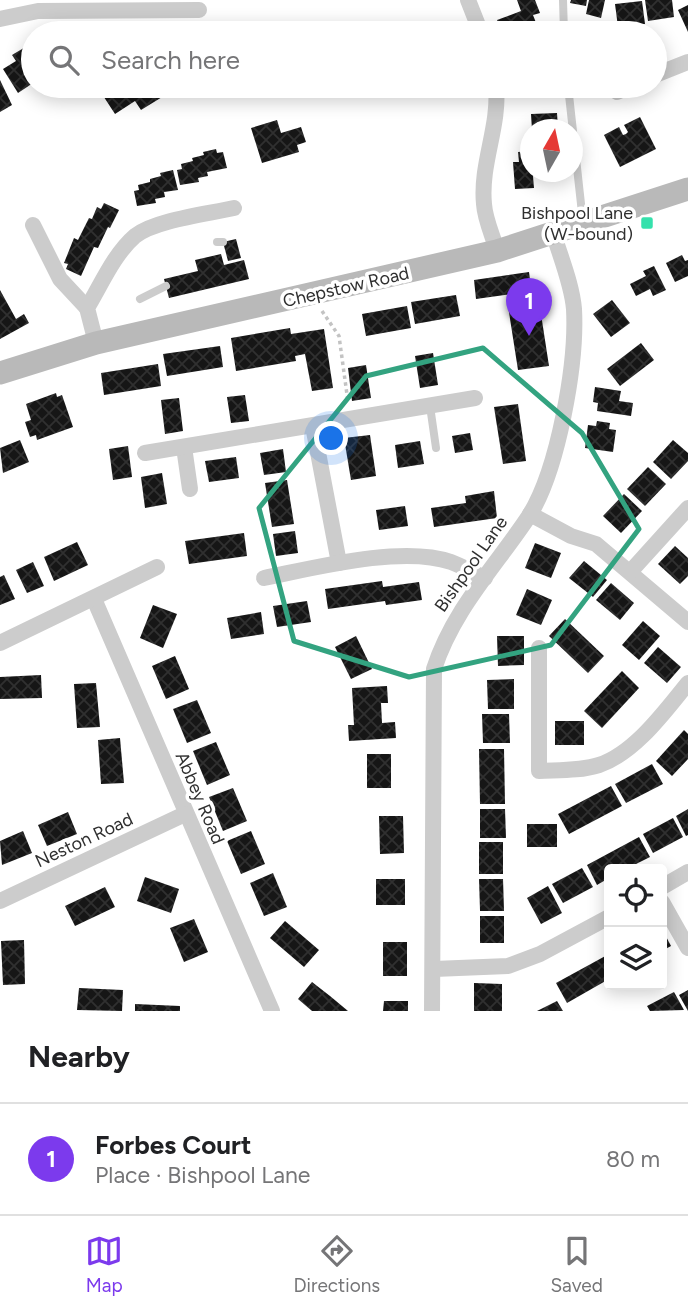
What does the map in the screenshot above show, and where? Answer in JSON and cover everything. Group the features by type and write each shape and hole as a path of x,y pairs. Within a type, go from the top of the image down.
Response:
{"main road":[{"name":"Chepstow Road","path":"0,373 96,343 497,251 687,191"}],"street":[{"path":"468,0 476,21"},
{"path":"0,19 38,11 199,10"},
{"path":"667,70 688,62"},
{"path":"497,98 484,178 484,206 497,251"},
{"path":"86,308 123,250 137,235 154,228 234,208"},
{"path":"33,225 60,279 86,308 96,343"},
{"name":"Bishpool Lane","path":"432,1011 434,669 444,638 466,602 530,514 543,491 552,461 572,357 574,307 553,232"},
{"path":"145,453 475,398"},
{"path":"313,426 340,563"},
{"path":"184,447 190,489"},
{"path":"631,571 688,508"},
{"path":"530,514 571,536 596,544 688,622"},
{"path":"264,578 340,563 398,556 449,561 485,578"},
{"path":"0,643 94,600 157,567"},
{"name":"Abbey Road","path":"94,600 272,1011"},
{"path":"539,648 539,771 601,764 622,752 659,719 688,684"},
{"name":"Neston Road","path":"0,901 185,814"},
{"path":"667,884 688,872"},
{"path":"667,911 688,948"},
{"path":"434,969 508,966 540,954 604,920"}],"lane":[{"path":"563,0 564,21"},
{"path":"569,98 583,223"},
{"path":"140,299 166,286"},
{"path":"430,406 436,448"}],"path":[{"path":"311,295 339,336 351,419"}],"highlighted area":[{"path":"483,348 582,433 639,529 551,645 409,677 294,641 259,508 366,376"}],"building":[{"path":"517,0 535,0 540,13 533,15 535,21 497,21 497,20 521,11"},
{"path":"571,0 587,0 586,6 570,3"},
{"path":"589,0 605,0 601,18 586,14"},
{"path":"645,0 672,0 674,17 648,21"},
{"path":"642,1 645,21 617,21 615,4"},
{"path":"688,5 688,32 678,10"},
{"path":"21,50 21,91 18,93 3,69 16,61 12,55"},
{"path":"0,80 12,105 0,112"},
{"path":"105,98 160,98 141,110 135,101 115,114"},
{"path":"557,113 557,119 531,119 531,114"},
{"path":"640,117 656,149 620,167 604,135 619,127 623,135 626,134 628,132 624,125"},
{"path":"277,120 281,133 301,127 306,142 297,145 299,152 262,163 251,128"},
{"path":"216,149 217,153 223,152 227,168 207,172 208,176 198,178 199,182 180,185 177,170 182,169 181,164 204,155 203,152"},
{"path":"520,152 520,182 534,182 534,188 515,189 513,162 519,162"},
{"path":"173,170 178,190 164,192 165,197 155,199 156,203 137,206 134,191 139,190 138,185 161,176 160,173"},
{"path":"104,203 119,210 98,248 94,247 81,276 66,269 68,264 64,263 74,238 78,240 89,218 92,219 97,207 101,209"},
{"path":"236,239 241,258 228,261 223,242"},
{"path":"221,254 224,265 244,260 249,279 169,298 164,279 198,271 195,260"},
{"path":"682,255 685,261 688,260 688,276 675,282 666,263"},
{"path":"654,266 666,290 653,296 650,289 636,296 630,284 646,276 643,271"},
{"path":"529,272 533,302 539,301 549,366 518,370 508,306 513,305 511,294 476,299 474,280"},
{"path":"0,290 16,319 24,314 29,323 0,339"},
{"path":"456,295 460,316 415,324 411,302"},
{"path":"612,300 630,323 611,337 593,314"},
{"path":"407,306 411,328 366,336 362,314"},
{"path":"290,328 291,334 324,329 333,388 312,391 305,354 295,356 296,361 236,371 231,338"},
{"path":"641,343 654,360 620,386 607,369"},
{"path":"220,346 223,367 167,376 163,354"},
{"path":"433,353 438,385 420,388 415,356"},
{"path":"158,364 161,386 104,395 101,373"},
{"path":"366,365 371,398 352,401 348,368"},
{"path":"595,387 621,391 619,401 633,403 631,416 597,411 598,403 593,402"},
{"path":"56,393 57,397 62,395 73,427 37,440 36,435 30,437 25,422 31,420 26,404"},
{"path":"245,395 249,421 231,423 227,397"},
{"path":"179,398 183,431 165,434 161,400"},
{"path":"518,404 526,461 503,464 494,407"},
{"path":"597,421 610,423 609,429 616,430 613,452 585,448 588,425 596,426"},
{"path":"470,433 473,450 455,453 452,436"},
{"path":"370,435 376,476 351,480 344,438"},
{"path":"20,440 29,462 3,473 0,448"},
{"path":"673,440 688,453 688,461 671,479 653,462"},
{"path":"420,441 424,464 398,468 395,445"},
{"path":"128,446 132,477 113,480 109,449"},
{"path":"283,449 286,472 264,475 260,453"},
{"path":"236,457 239,478 209,482 205,461"},
{"path":"648,467 666,484 645,506 627,489"},
{"path":"162,473 167,504 145,508 141,477"},
{"path":"287,480 294,524 272,527 265,483"},
{"path":"494,491 497,518 434,527 431,508 466,503 465,496"},
{"path":"624,494 642,511 621,533 603,516"},
{"path":"405,506 408,526 379,530 376,510"},
{"path":"295,531 298,553 276,556 273,534"},
{"path":"244,533 247,556 189,564 185,541"},
{"path":"77,542 88,565 54,581 44,557"},
{"path":"535,543 561,553 551,578 525,568"},
{"path":"675,546 688,558 688,576 680,584 658,564"},
{"path":"584,561 607,580 593,597 569,578"},
{"path":"33,562 44,586 27,593 16,570"},
{"path":"4,575 15,599 0,605 0,577"},
{"path":"382,581 383,587 419,582 422,600 386,605 385,601 328,609 325,589"},
{"path":"611,583 634,603 620,620 596,600"},
{"path":"527,589 552,600 541,625 516,615"},
{"path":"307,601 311,622 277,627 273,606"},
{"path":"153,605 177,614 163,648 140,638"},
{"path":"261,612 264,634 231,639 227,618"},
{"path":"565,619 604,656 588,673 549,636"},
{"path":"643,621 660,636 639,660 622,645"},
{"path":"356,636 372,669 351,679 335,647"},
{"path":"497,636 524,636 524,665 498,666"},
{"path":"658,647 681,667 667,683 644,663"},
{"path":"175,656 189,689 166,699 152,666"},
{"path":"622,671 639,688 602,728 584,711"},
{"path":"41,675 42,698 0,699 0,677"},
{"path":"514,679 514,709 488,709 487,680"},
{"path":"96,683 100,727 77,728 74,684"},
{"path":"387,686 388,703 381,703 382,723 395,722 396,738 349,741 348,725 354,725 352,688"},
{"path":"197,700 211,733 187,743 173,709"},
{"path":"482,714 509,714 510,743 483,743"},
{"path":"555,721 584,721 584,745 555,745"},
{"path":"684,730 688,734 688,759 672,776 656,761"},
{"path":"120,738 124,783 101,784 98,740"},
{"path":"216,742 230,775 207,785 193,751"},
{"path":"479,749 504,749 505,804 480,804"},
{"path":"367,754 391,754 391,788 367,788"},
{"path":"652,764 663,784 626,803 615,784"},
{"path":"611,786 622,806 569,834 558,814"},
{"path":"233,788 247,821 223,831 209,797"},
{"path":"480,809 505,809 506,838 480,838"},
{"path":"688,809 688,835 686,836 676,816"},
{"path":"68,812 77,834 47,846 38,825"},
{"path":"379,816 403,816 404,853 380,854"},
{"path":"673,818 683,837 653,853 643,834"},
{"path":"527,824 557,824 557,847 527,847"},
{"path":"23,831 32,853 2,865 0,841"},
{"path":"251,831 265,864 241,874 227,841"},
{"path":"639,837 650,857 636,864 604,864 604,881 597,885 587,865"},
{"path":"479,842 503,842 503,874 479,874"},
{"path":"582,868 593,887 563,903 552,884"},
{"path":"273,873 287,907 264,916 250,883"},
{"path":"145,877 179,889 171,913 137,901"},
{"path":"376,879 405,879 405,905 376,905"},
{"path":"479,879 503,879 504,911 480,911"},
{"path":"548,886 562,913 541,924 527,898"},
{"path":"105,887 115,907 75,926 65,906"},
{"path":"480,916 504,916 504,943 480,943"},
{"path":"194,919 208,952 184,962 170,928"},
{"path":"285,921 319,950 304,967 270,938"},
{"path":"24,940 25,984 3,985 1,941"},
{"path":"383,942 407,942 407,976 383,976"},
{"path":"604,957 604,982 567,1003 556,983"},
{"path":"312,982 348,1011 312,1011 298,999"},
{"path":"474,983 502,984 502,1011 474,1011"},
{"path":"79,988 123,990 122,1011 77,1010"},
{"path":"688,990 688,1011 679,995"},
{"path":"674,992 684,1010 650,1011 647,1006"},
{"path":"384,1001 408,1001 408,1011 383,1011"},
{"path":"557,1001 563,1011 537,1011"},
{"path":"135,1004 180,1006 180,1011 135,1011"}],"place":[{"name":"Bishpool Lane (W-bound)","path":"647,223"},
{"name":"Forbes Court","path":"529,336"}]}
